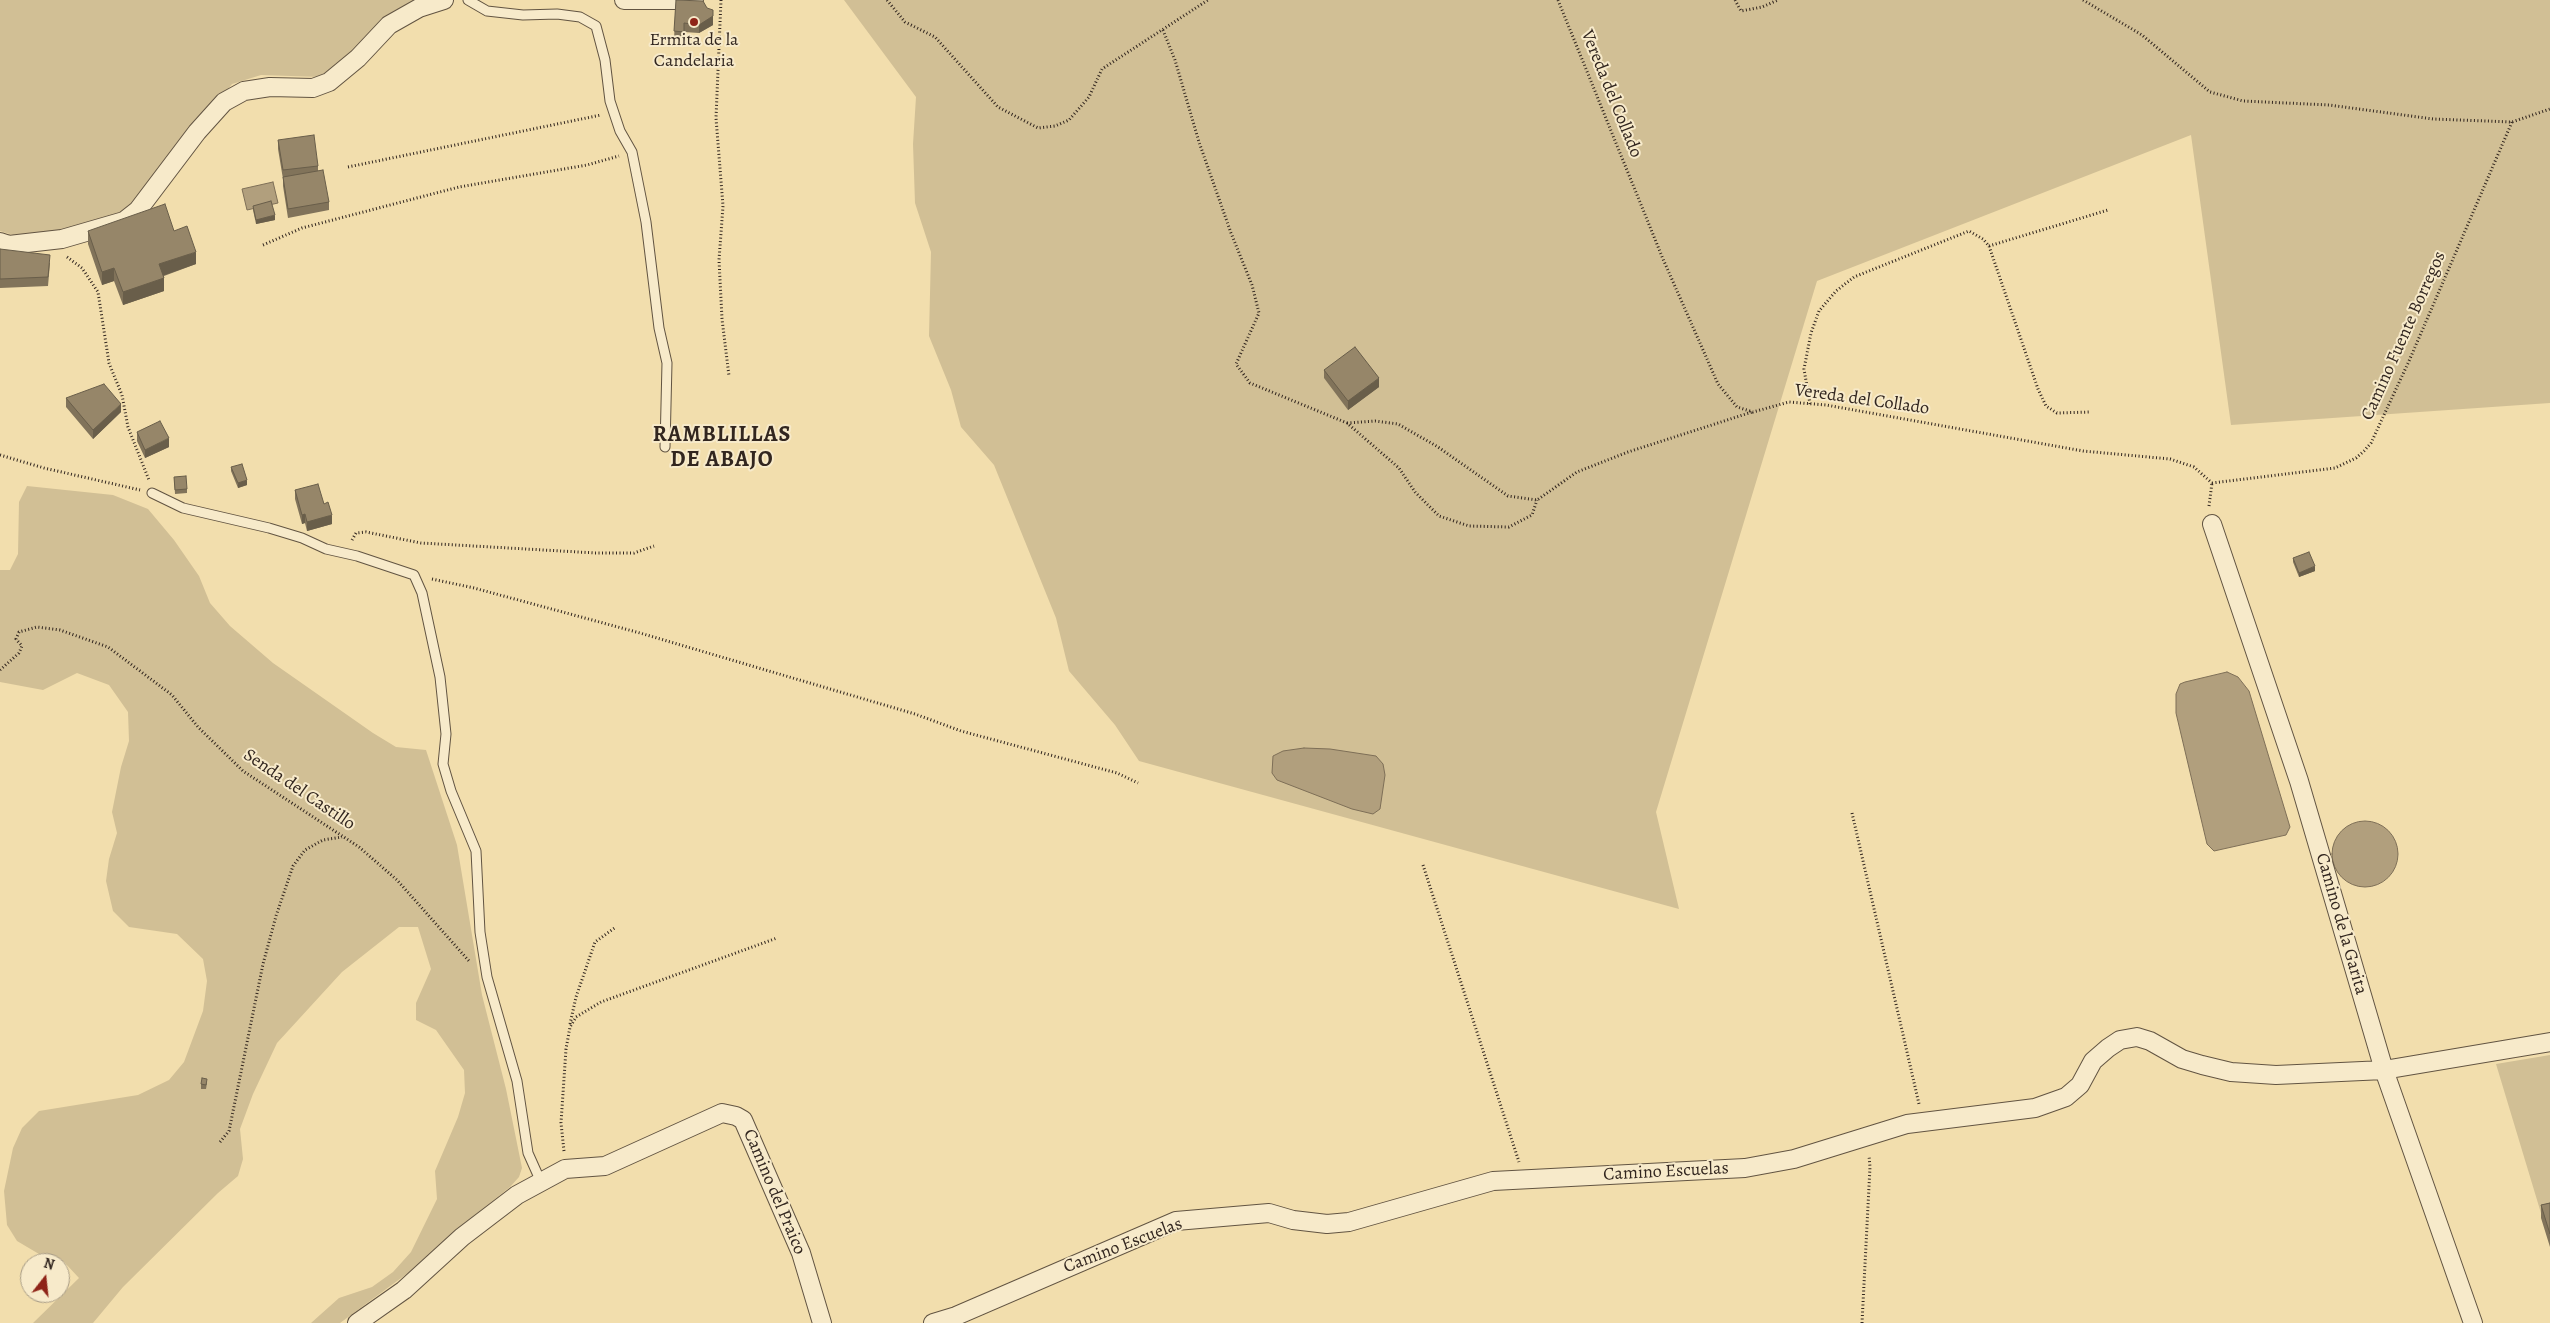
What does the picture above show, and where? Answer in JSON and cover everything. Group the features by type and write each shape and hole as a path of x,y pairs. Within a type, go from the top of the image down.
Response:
{"street":[{"path":"0,242 9,245 62,239 124,222 138,210 197,132 224,102 244,91 270,87 313,88 329,82 358,58 389,26 419,8 444,0"},
{"path":"624,0 694,0"},
{"name":"Camino de la Garita","path":"2212,524 2300,781 2384,1070 2472,1323"},
{"name":"Camino Escuelas","path":"933,1323 956,1316 1176,1221 1269,1213 1293,1220 1326,1224 1348,1222 1493,1181 1745,1168 1794,1158 1907,1124 2035,1108 2066,1097 2080,1085 2093,1061 2101,1054 2120,1040 2137,1037 2150,1040 2182,1059 2232,1072 2276,1075 2384,1070 2550,1042"},
{"name":"Camino del Praico","path":"357,1323 404,1290 462,1237 517,1194 565,1169 605,1166 722,1113 736,1116 743,1120 801,1253 822,1323"}],"lane":[{"path":"468,0 487,11 523,16 557,14 580,17 596,26 614,113 620,131 632,152 646,222 660,328 667,363 665,447"},
{"path":"152,494 183,508 269,528 326,549 357,556 414,575 422,593 440,677 446,734 443,764 451,791 476,851 480,932 487,977 517,1082 528,1153 541,1182"}],"path":[{"path":"721,0 716,118 723,206 719,260 722,320 729,376"},
{"path":"887,0 905,22 935,36 998,107 1038,128 1055,126 1069,120 1089,97 1102,70 1208,0"},
{"name":"Vereda del Collado","path":"1558,0 1664,259 1718,384 1737,407 1753,412 1789,402 1810,404 2083,451 2170,459 2194,467 2212,483"},
{"path":"1735,0 1741,11 1762,7 1778,0"},
{"path":"2083,0 2142,35 2210,92 2243,101 2329,105 2433,119 2512,122 2550,109"},
{"path":"1162,30 1175,60 1199,142 1231,233 1252,285 1259,313 1236,364 1250,383 1347,423 1399,468 1415,492 1439,516 1469,526 1509,526 1532,515 1537,500 1577,472 1628,452 1753,412"},
{"path":"348,167 614,113"},
{"name":"Camino Fuente Borregos","path":"2212,483 2335,468 2356,458 2364,451 2370,443 2409,361 2512,122"},
{"path":"263,245 302,228 432,194 587,164 632,152"},
{"path":"1989,246 2108,210"},
{"path":"1810,404 1804,369 1811,333 1819,311 1836,291 1854,277 1969,231 1977,235 1989,246 2038,389 2046,406 2057,413 2090,412"},
{"path":"0,455 44,468 152,494 148,477 137,455 128,427 122,395 109,364 98,292 82,268 41,241"},
{"path":"1347,423 1375,421 1398,424 1438,447 1508,496 1537,500"},
{"path":"357,556 350,544 356,533 366,532 421,543 596,553 634,553 654,546"},
{"path":"414,575 474,588 640,634 915,714 962,731 1117,773 1138,783"},
{"name":"Senda del Castillo","path":"0,670 19,653 22,646 16,639 18,632 37,627 60,630 108,647 172,695 198,727 243,771 359,847 397,880 456,948 487,977"},
{"path":"1852,813 1923,1122"},
{"path":"220,1142 228,1131 263,964 276,916 293,866 305,850 322,840 342,837"},
{"path":"1423,865 1525,1180"},
{"path":"565,1169 561,1123 570,1027 576,997 595,942 616,927"},
{"path":"570,1027 581,1013 602,1002 777,938"},
{"path":"1860,1138 1866,1150 1870,1167 1862,1323"}],"shaded area":[{"path":"0,0 420,0 403,8 320,77 261,75 232,84 134,206 119,216 50,233 13,235 0,231"},
{"path":"844,0 2550,0 2550,403 2231,425 2191,135 1817,281 1656,812 1679,909 1139,761 1115,725 1069,671 1056,618 994,465 961,427 951,390 929,336 931,252 915,203 913,144 916,97"},
{"path":"273,182 278,203 247,210 242,189"},
{"path":"27,486 113,495 148,509 174,540 199,576 210,603 230,626 273,663 373,733 396,747 426,750 457,845 482,995 506,1089 522,1168 519,1177 510,1187 412,1270 340,1323 311,1323 339,1298 372,1287 393,1272 411,1252 437,1199 435,1171 458,1117 465,1093 464,1070 436,1030 416,1020 416,1003 431,969 418,927 399,927 342,972 277,1043 253,1094 240,1129 243,1159 238,1176 218,1193 123,1287 93,1323 33,1323 53,1303 70,1303 70,1287 79,1278 70,1268 70,1253 37,1253 17,1241 7,1225 4,1191 13,1148 22,1128 39,1111 138,1095 169,1080 184,1062 203,1011 207,981 203,959 177,934 129,927 113,911 106,881 109,859 117,833 112,812 121,767 129,741 128,712 109,685 77,673 43,690 0,682 0,570 10,570 18,554 19,502"},
{"path":"2227,672 2238,677 2249,691 2290,827 2286,835 2214,851 2207,844 2176,713 2176,694 2180,684"},
{"path":"1304,748 1330,749 1376,756 1383,764 1385,775 1380,809 1373,814 1352,809 1277,780 1272,773 1273,756 1283,751"},
{"path":"2365,821 2378,824 2388,831 2395,841 2398,854 2395,867 2388,877 2378,884 2365,887 2352,884 2342,877 2335,867 2332,854 2335,841 2342,831 2352,824"},
{"path":"2550,1055 2550,1243 2496,1064"}],"building":[{"name":"Ermita de la Candelaria","path":"676,0 703,1 707,8 713,10 713,16 699,25 684,23 684,32 674,31"},
{"path":"314,135 318,166 283,170 278,140"},
{"path":"323,170 329,202 288,209 283,177"},
{"path":"271,201 275,215 256,220 253,206"},
{"path":"165,204 174,231 187,226 196,252 159,264 164,278 123,292 114,268 102,272 88,231"},
{"path":"0,249 50,255 48,277 0,279"},
{"path":"1355,347 1379,378 1348,401 1324,370"},
{"path":"104,384 121,404 93,430 66,398"},
{"path":"160,421 169,438 145,450 137,432"},
{"path":"242,464 247,480 238,483 231,467"},
{"path":"186,476 187,489 175,490 174,477"},
{"path":"318,484 324,504 328,502 332,515 307,522 305,514 302,515 295,490"},
{"path":"2309,552 2315,566 2299,573 2293,558"},
{"path":"202,1078 207,1079 206,1085 201,1084"},
{"path":"2550,1203 2550,1234 2541,1205"}],"place":[{"name":"Ermita de la Candelaria","path":"694,22"}],"district":[{"name":"RAMBLILLAS DE ABAJO","path":"722,448"}]}
